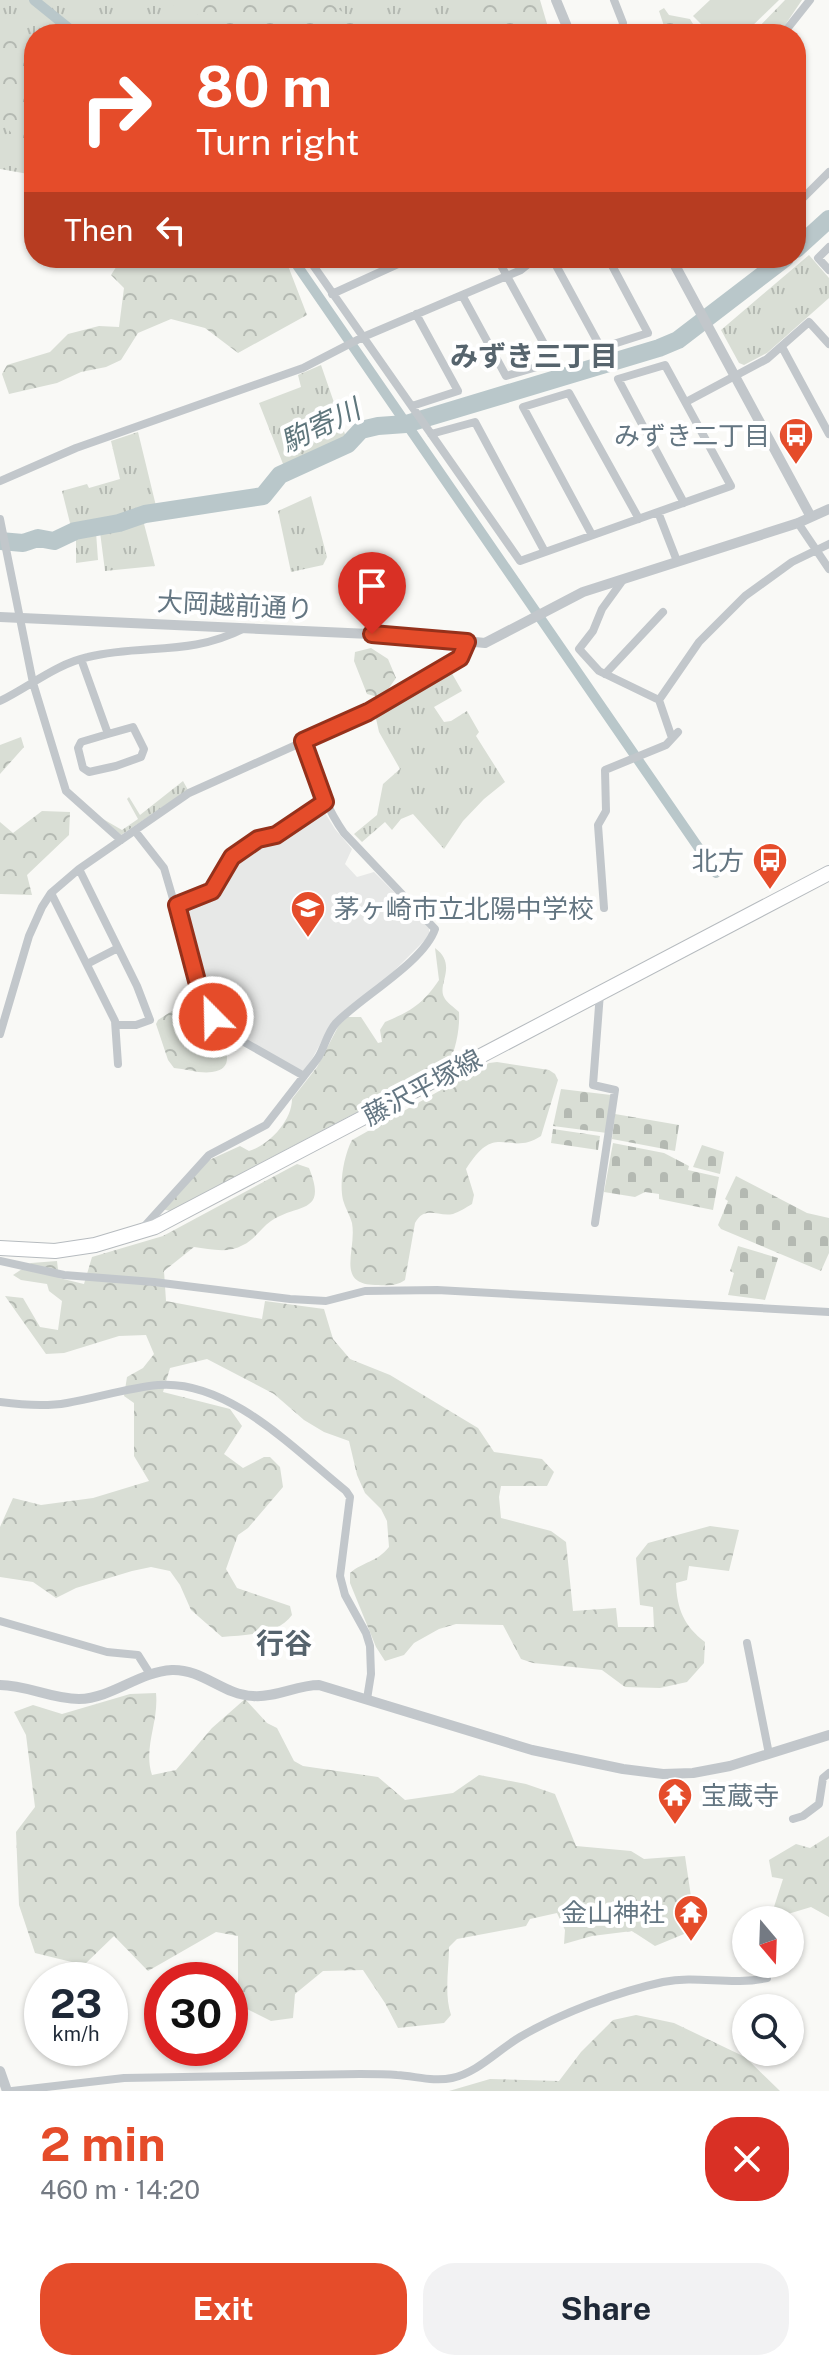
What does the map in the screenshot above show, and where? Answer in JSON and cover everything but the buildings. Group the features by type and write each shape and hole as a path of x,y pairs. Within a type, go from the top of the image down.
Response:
{"main road":[{"name":"藤沢平塚線","path":"0,1248 55,1251 95,1245 155,1227 829,873"}],"street":[{"path":"556,0 566,24"},
{"path":"614,0 623,24"},
{"path":"791,24 810,0"},
{"path":"806,195 829,172"},
{"path":"829,247 818,258 829,270"},
{"path":"315,268 520,561 592,535 639,519 658,512 684,503 731,486 665,365 618,379 684,503"},
{"path":"332,294 384,268"},
{"path":"462,295 506,376 554,362 503,268"},
{"path":"0,481 76,448 303,368 363,337 524,268"},
{"path":"557,268 601,348 648,333 613,268"},
{"path":"676,268 811,517"},
{"path":"414,409 458,391 416,314"},
{"path":"686,402 767,359 809,322 829,344"},
{"path":"782,347 829,434"},
{"path":"592,535 523,407 569,393 639,519"},
{"path":"429,431 475,422 545,552"},
{"path":"0,1034 29,936 51,893 79,869 189,793 368,712 460,658 467,642 485,643 583,592 798,523 829,509"},
{"path":"658,512 677,561"},
{"path":"0,519 33,683 66,791 121,840"},
{"path":"798,523 829,569"},
{"path":"659,700 699,642 745,596 763,581 829,544"},
{"path":"604,908 598,825 606,811 605,770 666,745 675,735 659,700 605,674 579,649 623,579"},
{"path":"605,674 663,612"},
{"name":"大岡越前通り","path":"0,617 414,636 467,642"},
{"path":"0,701 81,659 113,652 202,645 245,628"},
{"path":"81,659 108,734"},
{"path":"133,727 144,749 141,757 89,772 83,768 78,748 81,742 108,734 133,727"},
{"path":"139,1233 209,1155 266,1125 318,1057 332,1027 351,1007 376,992 426,945 435,929 344,833 325,802 303,741"},
{"path":"177,905 212,891 232,857 258,839 276,835 325,802"},
{"path":"135,831 164,868 197,981 213,1017 230,1034 304,1076"},
{"path":"79,869 137,986 150,1020 136,1025 116,1025"},
{"path":"51,893 116,1025 118,1064"},
{"path":"87,964 118,948"},
{"path":"595,1223 615,1090 593,1085 600,993"},
{"path":"0,1261 64,1275 154,1282 290,1299 326,1301 365,1291 437,1290 829,1312"},
{"path":"0,1402 47,1405 160,1385 180,1386 208,1392 238,1407 271,1430 350,1497 351,1505 342,1541 340,1576 345,1595 370,1646 371,1674 367,1699"},
{"path":"0,1621 107,1652 138,1655 150,1674"},
{"path":"747,1643 769,1754"},
{"path":"0,1685 81,1699 118,1690 150,1674 188,1671 235,1693 254,1697 305,1685 319,1685 532,1750 663,1774 693,1773 730,1766 829,1735"},
{"path":"793,1819 819,1804 823,1778 829,1773"},
{"path":"0,2071 6,2090 124,2078 360,2074 430,2080 452,2078 472,2071 523,2036 569,2013 639,1989 679,1980 745,1982 767,1978"}],"shaded area":[{"name":"茅ヶ崎市立北陽中学校","path":"318,811 325,813 352,849 345,864 357,877 374,872 429,927 429,936 379,986 347,1008 330,1026 306,1070 300,1071 243,1039 215,1017 201,984 180,909 221,887 229,863 259,842"}],"green space":[{"path":"0,0 533,0 544,24 24,24 24,173 0,169"},
{"path":"160,0 325,0 360,24 221,24"},
{"path":"463,0 540,0 547,24 486,24"},
{"path":"710,0 779,0 754,24 701,24 693,16"},
{"path":"785,0 802,0 786,24 762,24"},
{"path":"664,8 669,15 690,19 693,24 663,24 659,11"},
{"path":"0,28 9,29 24,40 24,146 0,121"},
{"path":"809,255 829,278 829,298 767,353 744,365 739,363 721,330 794,268 806,268"},
{"path":"116,268 289,268 307,315 238,353 205,328 171,319 138,333 121,360 106,367 9,394 2,374 7,365 50,352 68,334 99,326 119,327 124,288 111,275"},
{"path":"321,365 347,440 285,469 259,403 301,387 298,375"},
{"path":"138,432 156,506 116,519 71,527 62,491 87,484 89,488 120,479 111,441"},
{"path":"311,496 327,557 323,565 291,572 278,511"},
{"path":"143,520 155,566 105,571 100,532"},
{"path":"96,532 98,560 76,563 76,535"},
{"path":"371,648 388,659 396,678 382,698 367,694 354,661 355,652"},
{"path":"450,670 462,691 434,707 444,722 467,711 479,732 476,736 505,782 463,821 444,849 413,814 401,819 392,830 385,822 362,842 354,834 377,815 383,784 400,769 379,732 375,714"},
{"path":"21,737 24,747 0,774 0,745"},
{"path":"183,781 188,790 121,835 103,819 122,830 138,819 127,799 129,797 140,815"},
{"path":"42,811 70,812 69,835 27,875 32,895 0,894 0,822 13,833"},
{"path":"435,948 445,961 444,997 459,1012 457,1039 448,1064 170,1211 162,1209 207,1161 240,1146 249,1151 257,1148 278,1131 288,1116 292,1099 317,1067 339,1025 348,1017 361,1017 378,1043 382,1042 380,1030 385,1022 416,1006 439,980"},
{"path":"181,1005 199,1006 226,1052 227,1061 222,1068 212,1072 174,1068 168,1060 156,1024"},
{"path":"489,1063 549,1070 555,1074 558,1080 541,1136 529,1142 494,1142 477,1154 466,1169 474,1195 472,1204 453,1214 427,1213 419,1218 415,1223 405,1280 394,1285 375,1285 355,1279 350,1264 352,1223 343,1200 342,1186 352,1140"},
{"path":"561,1089 611,1095 607,1133 553,1126"},
{"path":"615,1114 679,1125 675,1151 612,1139"},
{"path":"553,1129 600,1136 598,1150 551,1143"},
{"path":"613,1143 664,1153 689,1166 688,1170 719,1177 713,1210 659,1199 659,1194 645,1192 635,1197 604,1192"},
{"path":"702,1145 724,1152 720,1174 693,1167"},
{"path":"297,1164 309,1168 315,1194 312,1201 271,1221 251,1240 237,1248 219,1250 194,1247 164,1271 166,1301 262,1319 265,1301 324,1309 333,1339 350,1359 390,1375 478,1428 494,1452 542,1459 554,1472 547,1486 501,1486 501,1518 551,1531 566,1542 573,1611 616,1608 618,1627 654,1627 653,1607 640,1605 636,1558 648,1543 710,1526 739,1530 729,1571 689,1566 687,1580 676,1583 683,1616 705,1642 704,1663 687,1682 660,1688 625,1687 602,1670 533,1663 521,1659 503,1625 456,1624 439,1629 414,1643 404,1655 385,1661 376,1647 350,1583 350,1573 389,1547 387,1521 381,1509 365,1493 349,1441 324,1432 304,1420 274,1394 207,1359 170,1368 163,1392 230,1409 242,1426 224,1454 243,1468 264,1457 270,1457 280,1467 283,1487 248,1528 238,1535 226,1569 237,1588 290,1606 292,1615 286,1622 260,1633 222,1637 191,1610 170,1571 151,1567 76,1588 56,1598 33,1582 0,1577 0,1527 13,1498 41,1505 93,1498 149,1481 134,1456 134,1403 124,1396 127,1377 143,1368 154,1354 146,1335 119,1336 64,1353 46,1354 5,1296 23,1298 40,1327 58,1330 62,1301 49,1291 47,1284 21,1280 13,1275 31,1263 57,1261 59,1278 84,1284 92,1257 163,1236"},
{"path":"736,1176 807,1213 829,1218 829,1253 821,1271 721,1229 718,1225 728,1201 725,1199"},
{"path":"738,1246 778,1258 765,1300 728,1295 734,1273 730,1271"},
{"path":"156,1693 149,1755 152,1775 176,1770 212,1728 245,1699 267,1723 277,1728 294,1761 303,1766 378,1777 405,1800 453,1793 479,1775 526,1784 555,1794 576,1846 631,1851 644,1859 685,1856 694,1917 701,1927 655,1946 632,1931 592,1936 564,1944 565,1930 557,1913 530,1919 526,1926 457,1939 449,1947 447,1990 451,2015 444,2023 398,2028 363,1970 323,1971 295,1994 293,2018 271,2021 248,2010 248,1962 238,1962 238,1936 216,1932 164,1962 144,1962 144,1967 114,1936 87,1962 72,1962 35,1953 19,1905 16,1832 35,1807 26,1735 14,1712 33,1705 62,1714 130,1694"},
{"path":"829,1836 829,1917 811,1907 774,1906 783,1879 772,1877 769,1860 796,1844 810,1848"},
{"path":"636,2015 674,2023 732,2051 732,2066 754,2066 780,2091 449,2091 490,2079 559,2081 581,2052 613,2020"}],"waterway":[{"path":"34,0 64,24"},
{"name":"駒寄川","path":"806,240 829,219"},
{"path":"299,268 716,873"},
{"name":"駒寄川","path":"0,541 23,543 38,538 54,541 75,531 119,523 145,514 263,496 280,475 348,444 361,430 406,424 678,340 772,268"}],"place":[{"name":"みずき二丁目","path":"796,466"},
{"name":"北方","path":"770,891"},
{"name":"茅ヶ崎市立北陽中学校","path":"308,939"},
{"name":"宝蔵寺","path":"675,1826"},
{"name":"金山神社","path":"691,1943"}],"district":[{"name":"みずき三丁目","path":"534,355"},
{"name":"行谷","path":"284,1642"}],"route":[{"path":"213,1017 197,981 177,905 212,891 232,857 258,839 276,835 325,802 303,741 368,712 460,658 467,642 372,634"}]}
